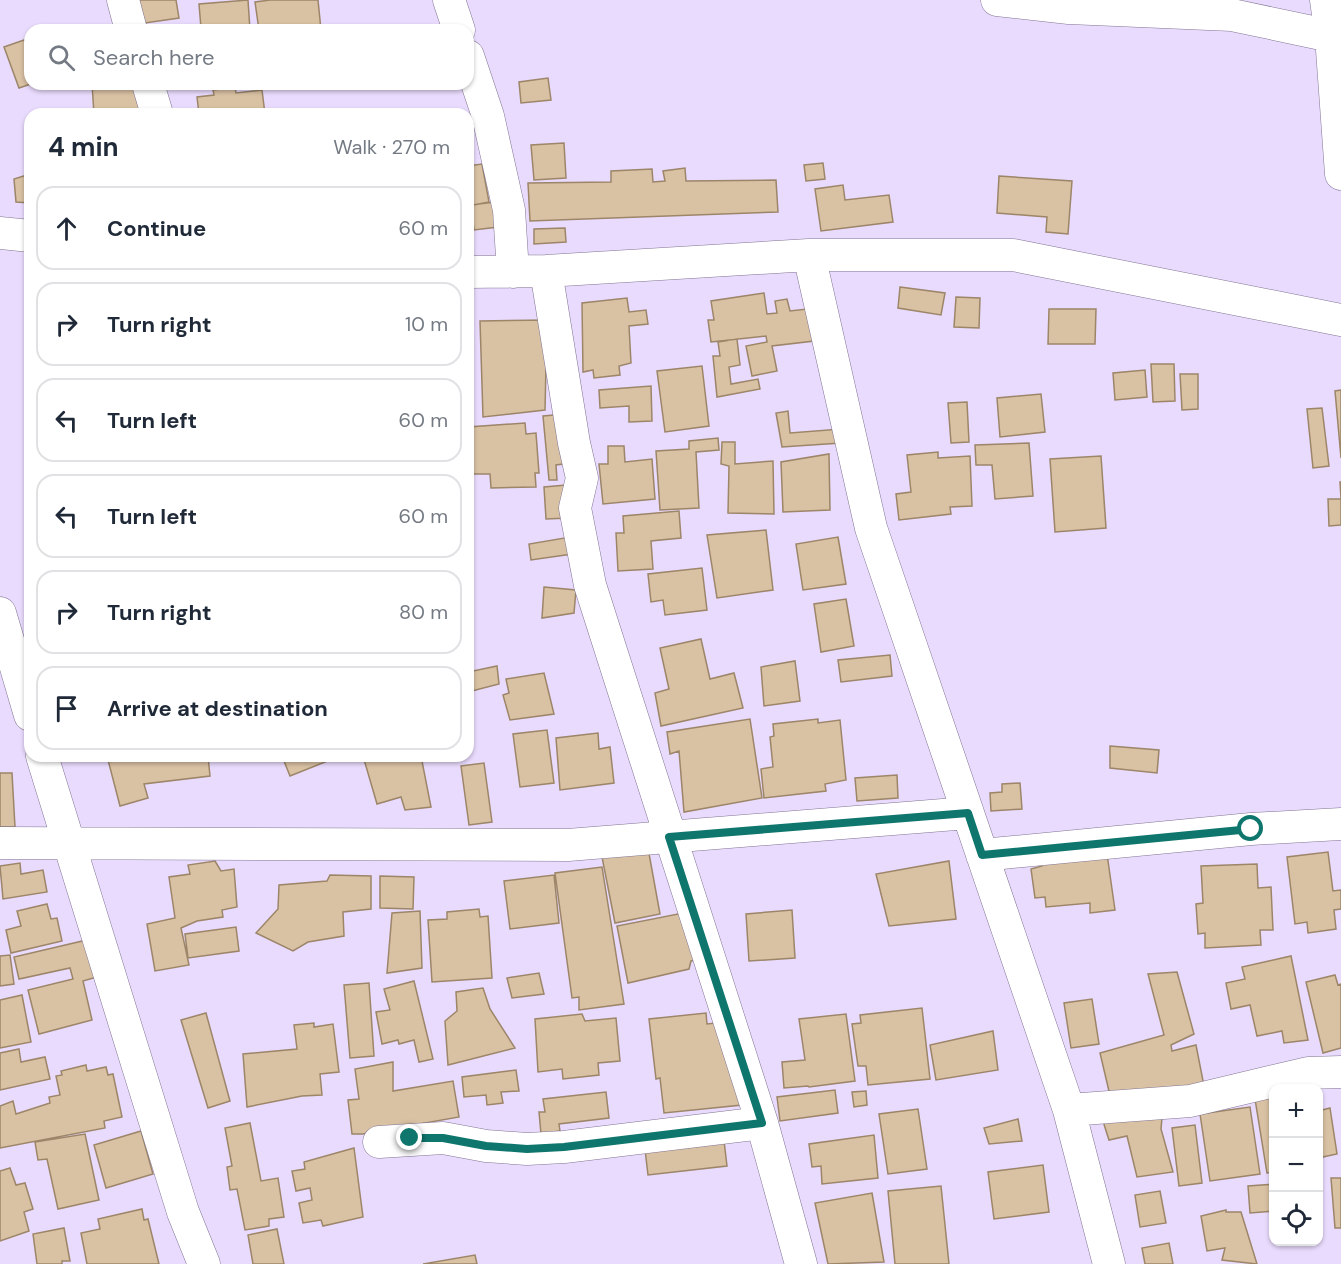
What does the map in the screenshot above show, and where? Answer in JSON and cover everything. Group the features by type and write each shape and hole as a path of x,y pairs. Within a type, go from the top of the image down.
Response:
{"street":[{"path":"123,0 129,24"},
{"path":"449,0 457,24"},
{"path":"997,0 1069,8 1232,15 1336,36"},
{"path":"1326,0 1336,36 1341,174"},
{"path":"474,74 488,116 509,210 513,272"},
{"path":"150,90 155,108"},
{"path":"0,233 24,235"},
{"path":"474,272 546,271 809,255 1013,255 1341,320"},
{"path":"809,255 871,528 1069,1110 1109,1264"},
{"path":"546,271 574,443 582,478 575,508 590,585 762,1123 801,1264"},
{"path":"0,614 24,694"},
{"path":"44,762 183,1212 204,1264"},
{"path":"0,843 568,846 968,813"},
{"path":"982,855 1251,829 1341,824"},
{"path":"1069,1110 1190,1101 1308,1073 1341,1072"},
{"path":"379,1142 443,1138 486,1146 527,1149 564,1147 762,1123"}],"building":[{"path":"139,0 176,0 179,18 145,23"},
{"path":"248,0 250,24 201,24 199,4"},
{"path":"318,0 320,24 258,24 255,2"},
{"path":"24,40 24,86 19,88 4,47"},
{"path":"548,78 551,100 521,103 519,82"},
{"path":"92,90 142,90 146,108 94,108"},
{"path":"213,90 236,90 236,93 262,90 264,108 198,108 197,97 214,95"},
{"path":"564,143 566,178 534,180 531,145"},
{"path":"823,163 825,179 806,181 804,165"},
{"path":"482,164 489,202 474,205 474,165"},
{"path":"685,168 686,181 776,180 778,212 530,221 528,183 611,182 611,171 652,169 653,182 665,181 663,171"},
{"path":"24,176 24,203 16,202 14,179"},
{"path":"999,176 1072,181 1068,234 1046,232 1047,217 997,213"},
{"path":"843,185 845,200 889,195 893,222 821,231 815,189"},
{"path":"495,202 498,227 474,230 474,205"},
{"path":"565,228 566,242 534,244 534,229"},
{"path":"900,287 945,293 941,315 898,308"},
{"path":"764,293 767,314 777,313 775,301 787,299 790,311 807,309 814,341 772,346 777,371 752,376 746,346 767,342 766,336 711,342 708,320 714,320 711,301"},
{"path":"956,297 980,298 979,328 954,327"},
{"path":"627,298 629,312 646,310 648,324 629,326 631,363 619,366 620,375 594,378 593,370 583,372 582,303"},
{"path":"1049,309 1096,309 1095,344 1048,344"},
{"path":"547,320 545,410 483,417 480,321"},
{"path":"737,339 740,365 729,367 731,384 758,379 760,389 717,397 713,356 720,356 718,342"},
{"path":"1151,364 1174,364 1175,401 1153,402"},
{"path":"702,366 709,426 665,432 657,371"},
{"path":"1145,370 1147,397 1115,400 1113,373"},
{"path":"1180,374 1198,374 1198,409 1182,410"},
{"path":"651,386 652,421 629,422 629,406 600,408 599,390"},
{"path":"1341,390 1341,458 1335,391"},
{"path":"1041,394 1045,432 1000,437 997,398"},
{"path":"967,402 969,442 951,443 948,403"},
{"path":"1322,408 1329,466 1313,468 1307,409"},
{"path":"788,411 790,433 841,429 841,443 782,447 776,413"},
{"path":"566,414 571,463 556,465 557,480 549,480 543,416"},
{"path":"525,423 526,434 536,433 539,473 535,473 536,487 491,488 490,474 474,474 474,427"},
{"path":"718,438 719,450 696,452 699,508 660,510 656,451 689,449 689,441"},
{"path":"722,442 735,442 735,464 773,461 774,514 728,513 729,466 721,464"},
{"path":"1029,443 1033,496 995,499 992,465 976,465 975,445"},
{"path":"608,446 624,446 625,462 652,459 655,499 603,504 599,464 608,464"},
{"path":"938,452 938,458 970,456 972,506 950,507 951,514 899,520 896,494 911,492 907,455"},
{"path":"829,454 830,510 783,512 781,462"},
{"path":"1101,456 1106,528 1055,532 1050,459"},
{"path":"566,485 569,518 546,519 544,487"},
{"path":"1328,499 1341,499 1341,525 1329,526"},
{"path":"679,511 681,538 651,541 653,569 618,571 616,533 624,533 623,516"},
{"path":"766,530 773,590 717,598 707,535"},
{"path":"576,536 579,553 531,560 529,544"},
{"path":"838,537 846,584 803,590 796,544"},
{"path":"702,568 707,610 665,615 663,600 651,602 648,574"},
{"path":"544,587 576,590 574,613 542,618"},
{"path":"846,599 854,646 821,652 814,604"},
{"path":"701,639 710,679 734,673 743,708 661,726 655,693 669,689 660,648"},
{"path":"890,655 892,676 841,682 838,660"},
{"path":"795,661 800,701 764,706 761,667"},
{"path":"497,666 499,684 474,690 474,671"},
{"path":"544,673 554,714 510,720 503,695 509,693 506,679"},
{"path":"750,719 762,798 684,812 679,751 670,754 667,732"},
{"path":"818,719 818,723 840,720 846,780 825,784 826,791 764,798 761,769 773,767 770,737 774,736 773,724"},
{"path":"547,730 554,783 520,787 513,734"},
{"path":"598,733 599,749 610,747 614,783 560,790 556,738"},
{"path":"1110,746 1159,750 1157,773 1110,768"},
{"path":"109,762 209,762 210,776 144,784 148,798 120,806"},
{"path":"284,762 325,762 290,776"},
{"path":"365,762 422,762 431,807 405,810 401,797 377,804"},
{"path":"484,763 492,822 469,825 461,766"},
{"path":"0,773 12,773 15,827 0,827"},
{"path":"897,775 898,798 857,801 855,778"},
{"path":"1020,783 1022,809 991,811 990,793 1002,792 1002,784"},
{"path":"1106,847 1115,910 1090,913 1090,903 1046,907 1045,897 1035,898 1031,869 1042,866 1042,853"},
{"path":"648,848 660,914 615,923 602,857"},
{"path":"1328,852 1333,891 1341,890 1341,909 1334,910 1336,929 1308,933 1307,922 1295,924 1287,857"},
{"path":"215,861 221,871 234,869 237,907 222,910 223,917 197,921 181,928 189,965 155,971 147,924 175,918 169,877 190,874 188,865"},
{"path":"949,861 956,919 889,926 876,874"},
{"path":"20,863 21,874 43,870 47,892 3,899 0,866"},
{"path":"1257,864 1258,888 1271,887 1273,930 1260,930 1261,945 1205,948 1205,933 1198,934 1196,904 1203,903 1201,866"},
{"path":"602,867 624,1004 579,1010 579,997 572,998 555,873"},
{"path":"330,875 371,876 371,909 343,912 344,936 308,942 293,951 256,933 278,909 279,885 327,881"},
{"path":"554,875 559,923 510,929 504,881"},
{"path":"380,876 414,877 413,909 380,908"},
{"path":"47,904 51,919 57,918 62,941 11,953 6,930 21,926 17,911"},
{"path":"479,909 480,917 488,916 492,978 432,982 428,920 447,919 447,912"},
{"path":"792,910 795,958 749,961 746,914"},
{"path":"420,911 422,968 387,973 392,913"},
{"path":"688,912 704,958 691,961 689,969 628,983 617,926"},
{"path":"236,927 239,951 188,958 185,934"},
{"path":"91,939 100,976 83,981 92,1020 39,1034 28,990 73,979 70,968 19,979 14,957"},
{"path":"10,955 14,984 0,986 0,956"},
{"path":"1291,956 1308,1040 1284,1043 1282,1031 1257,1036 1250,1005 1231,1009 1226,983 1245,979 1242,967"},
{"path":"1177,972 1194,1034 1171,1045 1172,1051 1196,1045 1205,1091 1112,1104 1100,1053 1164,1035 1148,974"},
{"path":"539,973 544,994 512,998 507,978"},
{"path":"1335,975 1338,985 1341,984 1341,1048 1323,1053 1306,982"},
{"path":"414,981 433,1059 419,1062 414,1040 399,1044 398,1040 382,1044 376,1012 390,1010 384,989"},
{"path":"369,983 374,1056 350,1058 344,985"},
{"path":"483,988 490,1009 515,1048 448,1065 445,1021 457,1011 456,992"},
{"path":"22,995 31,1042 0,1048 0,1000"},
{"path":"1092,999 1099,1044 1071,1048 1064,1003"},
{"path":"922,1008 930,1079 868,1085 866,1066 858,1066 852,1024 861,1023 860,1015"},
{"path":"206,1013 230,1101 208,1108 181,1020"},
{"path":"706,1013 707,1024 726,1022 742,1105 664,1113 660,1078 656,1079 649,1019"},
{"path":"582,1014 585,1021 616,1018 620,1061 598,1063 599,1075 563,1079 562,1069 538,1072 535,1019"},
{"path":"846,1014 855,1081 784,1088 782,1062 805,1060 799,1019"},
{"path":"314,1023 314,1027 333,1024 339,1072 320,1074 322,1095 302,1096 247,1107 243,1054 297,1049 294,1025"},
{"path":"993,1031 998,1070 936,1080 930,1045"},
{"path":"19,1049 21,1062 45,1057 50,1079 0,1090 0,1053"},
{"path":"393,1062 393,1091 453,1081 459,1117 352,1134 348,1100 359,1099 355,1069"},
{"path":"86,1065 87,1071 106,1067 108,1075 113,1074 122,1117 104,1121 105,1128 0,1148 0,1106 13,1101 16,1114 50,1103 49,1097 60,1095 56,1076 62,1075 61,1071"},
{"path":"516,1070 519,1091 501,1092 503,1103 487,1105 486,1095 464,1097 462,1077"},
{"path":"835,1090 838,1113 780,1121 777,1097"},
{"path":"866,1091 867,1105 854,1107 852,1092"},
{"path":"606,1092 609,1118 559,1124 560,1131 541,1134 539,1112 545,1112 543,1099"},
{"path":"1269,1097 1269,1173 1267,1173 1255,1099"},
{"path":"1163,1106 1161,1129 1173,1172 1137,1177 1127,1136 1109,1140 1102,1118"},
{"path":"1250,1107 1260,1174 1210,1181 1200,1114"},
{"path":"1330,1108 1337,1154 1323,1157 1323,1138 1323,1110"},
{"path":"918,1109 927,1169 888,1174 879,1114"},
{"path":"1018,1119 1022,1141 989,1144 984,1128"},
{"path":"250,1123 261,1181 278,1178 284,1217 269,1219 269,1226 245,1230 237,1189 230,1190 227,1167 232,1166 225,1128"},
{"path":"1195,1125 1202,1183 1179,1186 1172,1128"},
{"path":"141,1131 153,1174 106,1188 94,1145"},
{"path":"723,1132 727,1166 648,1175 644,1141"},
{"path":"85,1134 99,1200 58,1209 47,1159 38,1160 35,1142"},
{"path":"874,1135 878,1178 822,1184 821,1166 812,1167 809,1144"},
{"path":"354,1148 363,1217 323,1226 321,1220 303,1223 299,1203 312,1200 310,1188 296,1191 292,1171 305,1169 304,1162"},
{"path":"1043,1165 1049,1212 994,1219 988,1172"},
{"path":"10,1168 16,1185 25,1183 33,1209 24,1212 29,1231 0,1241 0,1171"},
{"path":"1331,1178 1341,1178 1341,1228 1335,1228"},
{"path":"1269,1184 1269,1211 1250,1213 1248,1186"},
{"path":"941,1186 949,1264 895,1264 888,1191"},
{"path":"1160,1191 1166,1223 1140,1227 1135,1195"},
{"path":"872,1193 884,1262 828,1264 815,1203"},
{"path":"142,1209 144,1220 148,1219 159,1264 87,1264 81,1233 100,1229 98,1219"},
{"path":"1226,1210 1226,1212 1241,1212 1257,1264 1222,1260 1225,1248 1207,1251 1201,1216"},
{"path":"64,1228 70,1261 62,1261 62,1264 37,1264 33,1234"},
{"path":"277,1229 284,1264 253,1264 248,1235"},
{"path":"1169,1243 1173,1264 1145,1264 1142,1248"},
{"path":"475,1255 477,1264 423,1264"}],"route":[{"path":"410,1138 443,1138 486,1146 527,1149 564,1147 762,1123 669,837 968,813 982,855 1251,829"}]}
